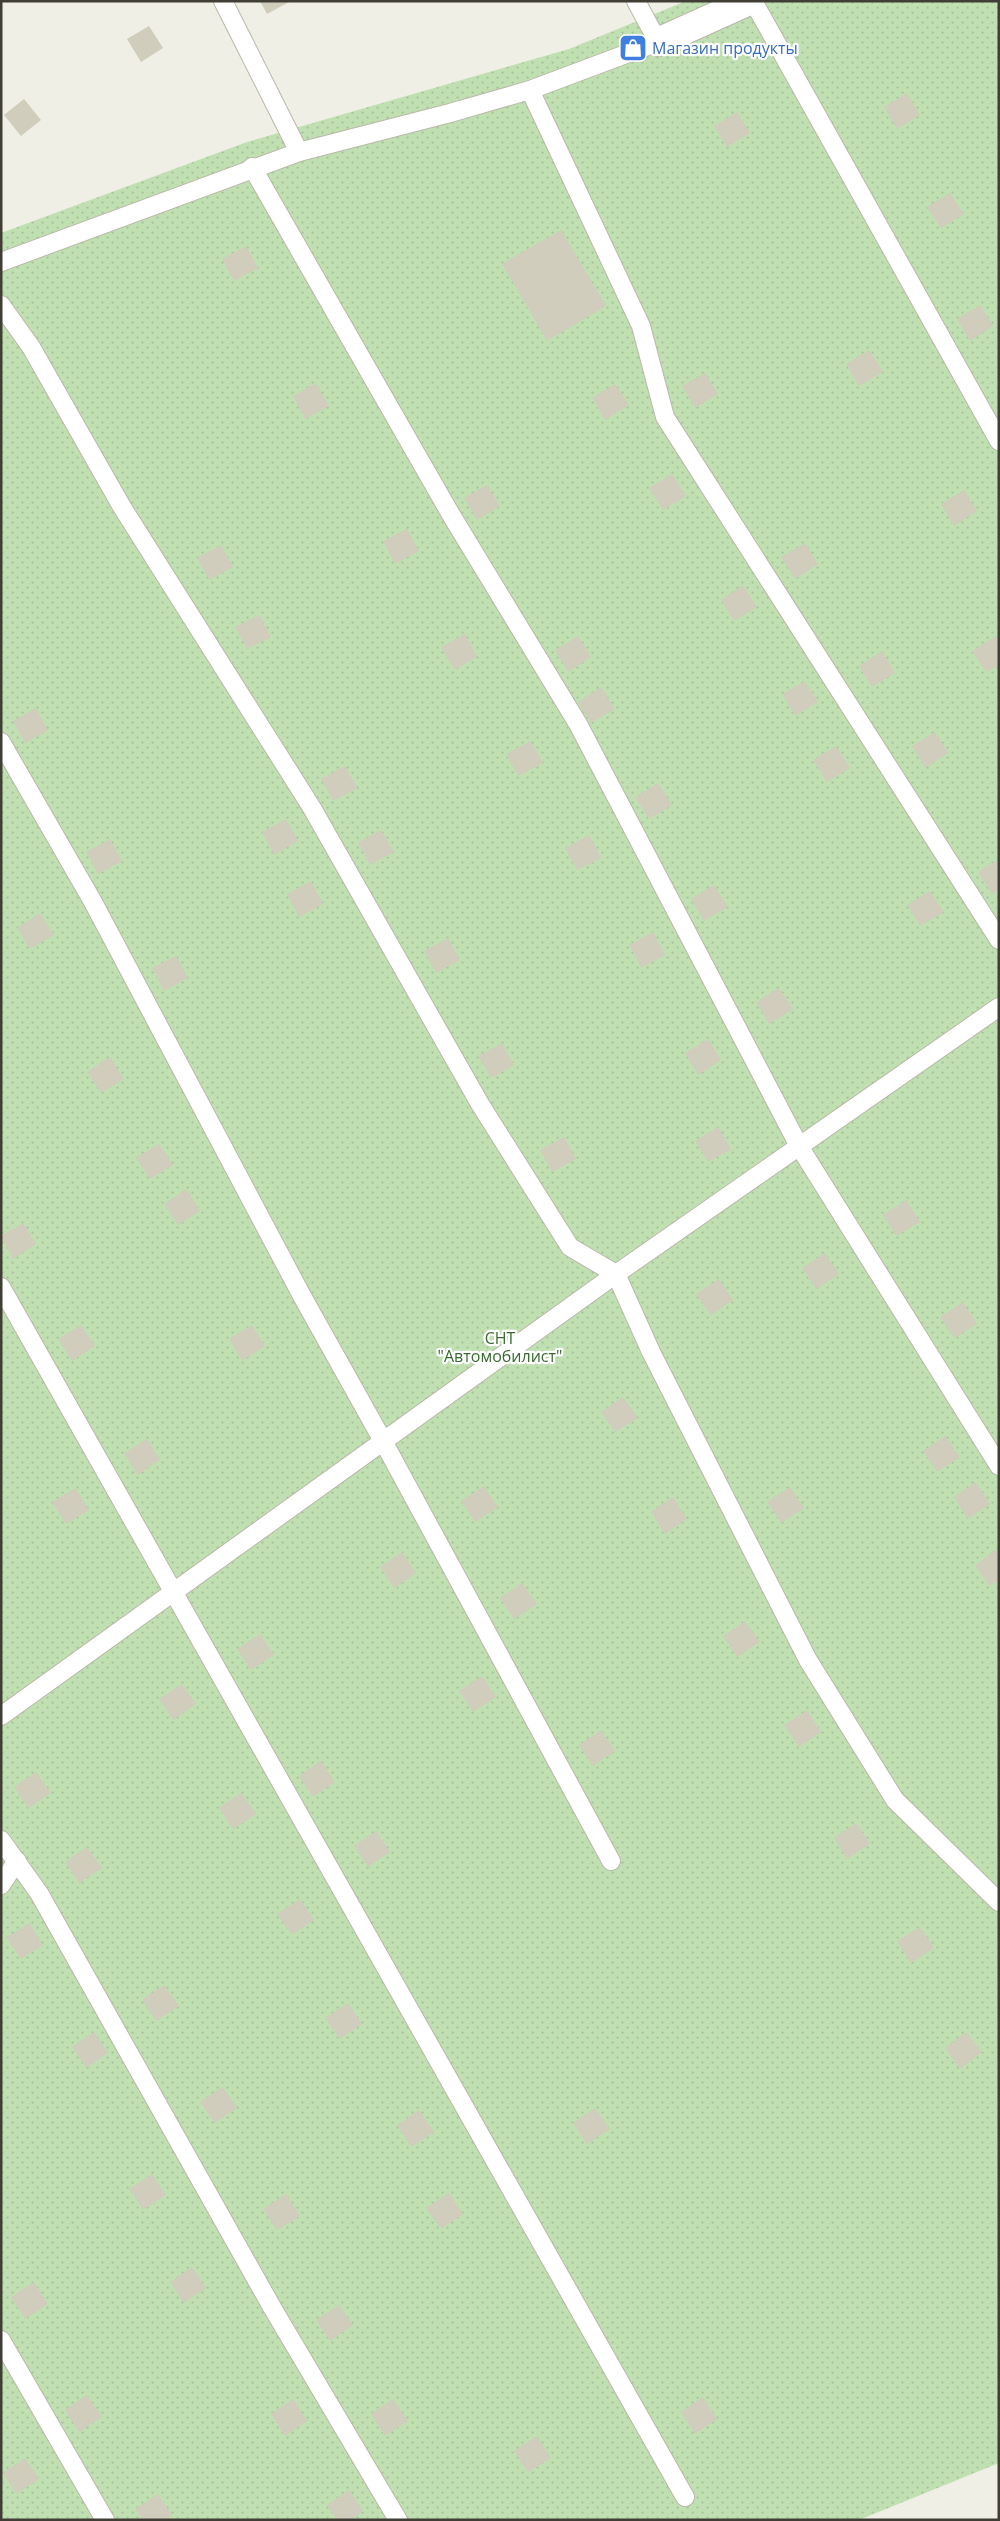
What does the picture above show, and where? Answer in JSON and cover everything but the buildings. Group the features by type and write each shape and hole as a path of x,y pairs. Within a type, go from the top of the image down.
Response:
{"street":[{"path":"658,42 751,1"}],"lane":[{"path":"223,1 299,152"},
{"path":"1,262 299,152 530,90 658,42 636,1"},
{"path":"751,1 999,441"},
{"path":"530,90 640,326 665,417 999,940"},
{"path":"252,168 450,513 578,724 799,1146 999,1466"},
{"path":"1,305 32,347 122,507 312,808 480,1104 570,1247 616,1274 651,1352 808,1660 895,1800 999,1902"},
{"path":"1,742 93,902 298,1288 611,1861"},
{"path":"1,1716 172,1591 616,1274 999,1007"},
{"path":"1,1287 685,2497"},
{"path":"1,1840 39,1893 273,2309 398,2520"},
{"path":"1,1885 17,1861"},
{"path":"1,2340 105,2520"}],"green space":[{"name":"СНТ \"Автомобилист\"","path":"686,1 999,1 999,2463 859,2520 1,2520 1,233 247,142 569,49"}],"place":[{"name":"Магазин продукты","path":"633,48"}]}
